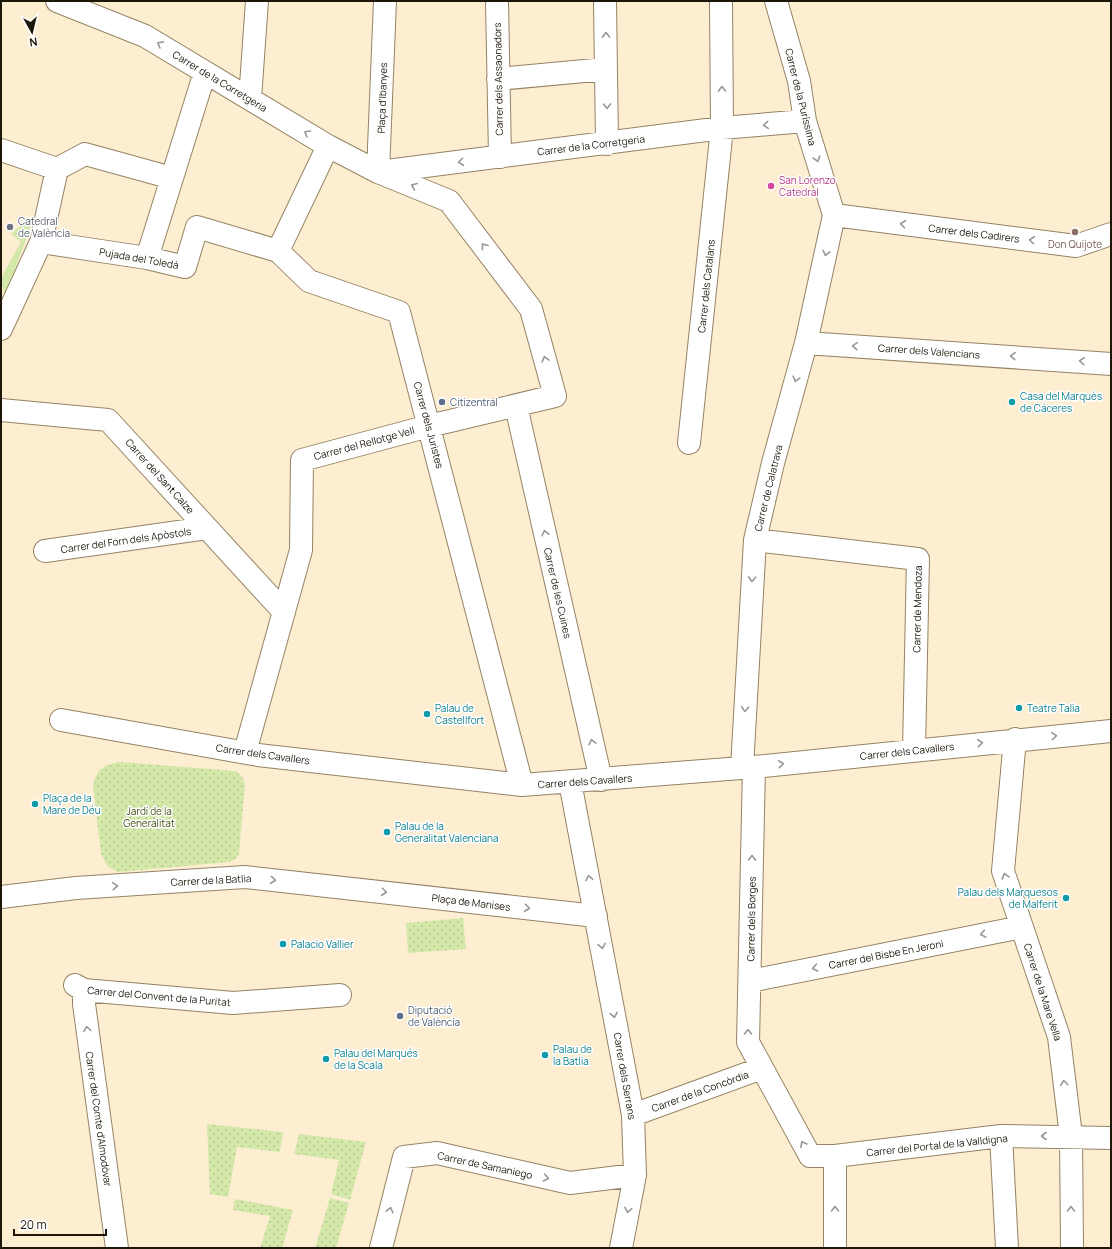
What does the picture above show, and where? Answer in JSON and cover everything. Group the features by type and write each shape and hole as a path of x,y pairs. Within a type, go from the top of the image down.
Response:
{"street":[{"name":"Carrer de la Corretgeria","path":"57,1 86,7 145,36 328,146 378,172 449,201 531,309 555,396"},
{"path":"250,99 257,1"},
{"name":"Plaça d'Ibanyes","path":"378,172 385,1"},
{"name":"Carrer dels Assaonadors","path":"497,1 500,157"},
{"path":"605,1 607,144"},
{"name":"Carrer dels Catalans","path":"689,443 722,128 721,1"},
{"name":"Carrer de la Puríssima","path":"776,1 799,81 805,121 834,215"},
{"path":"498,79 606,69"},
{"path":"147,258 205,72"},
{"name":"Carrer de la Corretgeria","path":"378,172 607,144 722,128 805,121"},
{"path":"278,251 328,146"},
{"path":"1,150 57,168 85,154 172,178"},
{"path":"1,329 41,242 57,168"},
{"name":"Carrer dels Cadirers","path":"834,215 1076,246 1111,234"},
{"name":"Carrer de Calatrava","path":"748,768 755,540 771,471 806,343 834,215"},
{"name":"Pujada del Toledà","path":"41,242 147,258 185,267 197,227 278,251"},
{"name":"Carrer dels Juristes","path":"278,251 309,281 398,312 522,785"},
{"name":"Carrer dels Valencians","path":"806,343 1111,364"},
{"name":"Carrer del Rellotge Vell","path":"245,752 301,550 302,460 429,426 555,396"},
{"name":"Carrer de les Cuines","path":"516,406 601,780"},
{"name":"Carrer del Sant Calze","path":"1,410 108,420 284,612"},
{"name":"Carrer del Forn dels Apòstols","path":"45,551 207,528"},
{"name":"Carrer de Mendoza","path":"755,540 918,559 914,750"},
{"name":"Carrer dels Cavallers","path":"61,720 245,752 522,785 748,768 1015,739 1111,731"},
{"name":"Carrer de la Mare Vella","path":"1015,739 1004,871 1059,1036 1071,1136 1072,1248"},
{"name":"Carrer dels Borges","path":"748,768 750,981 748,1042 762,1068"},
{"path":"570,782 596,916"},
{"name":"Carrer de la Batlia","path":"1,897 76,888 245,877 345,887"},
{"name":"Plaça de Manises","path":"345,887 596,916"},
{"name":"Carrer dels Serrans","path":"596,916 633,1115 635,1175 621,1248"},
{"name":"Carrer del Bisbe En Jeroni","path":"750,981 1022,927"},
{"name":"Carrer del Convent de la Puritat","path":"80,988 233,1003 340,995"},
{"name":"Carrer del Comte d'Almodòvar","path":"80,988 84,1004 117,1248"},
{"name":"Carrer de la Concòrdia","path":"633,1115 762,1068 810,1156 835,1156"},
{"path":"1001,1136 1007,1248"},
{"name":"Carrer del Portal de la Valldigna","path":"835,1156 1001,1136 1071,1136 1111,1138"},
{"name":"Carrer de Samaniego","path":"381,1248 404,1157 437,1153 570,1183 635,1175"},
{"path":"835,1156 835,1248"}],"green space":[{"path":"29,218 32,219 32,224 3,301 1,299 4,294 3,287 1,285 1,278 21,242 11,234"},
{"name":"Jardí de la Generalitat","path":"120,762 236,771 242,777 245,784 239,854 236,859 229,862 118,872 108,867 101,854 93,785 99,771 102,768 109,764"},
{"path":"463,918 466,949 408,953 406,923"},
{"path":"207,1124 283,1132 280,1152 237,1147 228,1197 210,1194"},
{"path":"299,1134 366,1142 350,1200 331,1194 339,1160 294,1154"},
{"path":"330,1198 349,1203 336,1248 315,1248"},
{"path":"235,1199 293,1210 282,1248 260,1248 270,1216 233,1210"}],"place":[{"name":"San Lorenzo Catedral","path":"771,186"},
{"name":"Catedral de València","path":"10,227"},
{"name":"Don Quijote","path":"1075,232"},
{"name":"Citizentral","path":"442,402"},
{"name":"Casa del Marquès de Cáceres","path":"1012,402"},
{"name":"Teatre Talia","path":"1019,708"},
{"name":"Palau de Castellfort","path":"427,714"},
{"name":"Plaça de la Mare de Déu","path":"35,804"},
{"name":"Palau de la Generalitat Valenciana","path":"387,832"},
{"name":"Palau dels Marquesos de Malferit","path":"1066,898"},
{"name":"Palacio Vallier","path":"283,944"},
{"name":"Diputació de València","path":"400,1016"},
{"name":"Palau de la Batlia","path":"545,1055"},
{"name":"Palau del Marqués de la Scala","path":"326,1059"}]}
